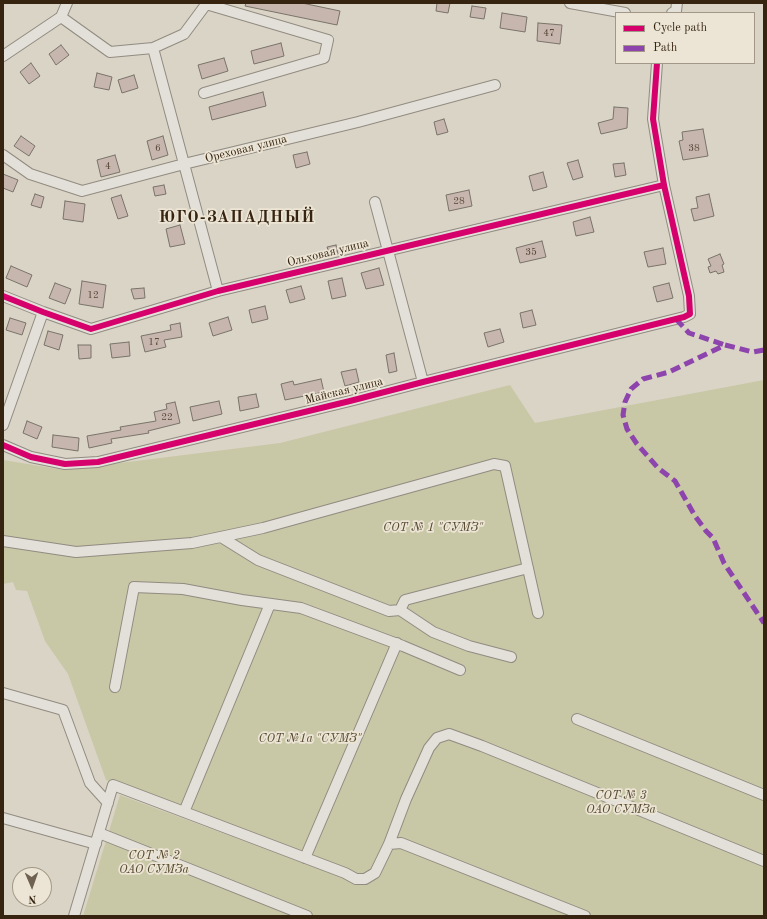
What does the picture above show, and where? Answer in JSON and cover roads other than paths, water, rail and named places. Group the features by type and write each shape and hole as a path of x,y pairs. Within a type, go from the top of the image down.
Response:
{"street":[{"path":"3,56 60,17 68,3"},
{"path":"570,3 619,12"},
{"path":"674,12 676,11 677,3"},
{"path":"60,17 110,52 153,48 184,34 207,4 328,40 324,58 204,93"},
{"path":"153,48 218,291"},
{"path":"657,64 653,118 664,185"},
{"name":"Ореховая улица","path":"3,155 30,174 82,191 184,164 358,122 495,85"},
{"name":"Ольховая улица","path":"3,296 42,312 91,329 218,291 664,185"},
{"name":"Майская улица","path":"3,445 31,457 64,464 98,462 350,401 684,317 690,314 689,296 664,185"},
{"path":"375,202 423,382"},
{"path":"3,426 42,312"},
{"path":"3,541 76,552 192,543 263,528 494,464 505,466 538,613"},
{"path":"221,537 258,560 389,611 400,610 433,632 469,646 511,657"},
{"path":"400,610 405,600 528,568"},
{"path":"115,687 134,587 183,589 301,608 397,643 460,670"},
{"path":"184,812 270,604"},
{"path":"305,858 397,643"},
{"path":"3,693 62,710 90,783 108,803"},
{"path":"577,719 764,795"},
{"path":"74,916 113,785 345,873 356,879 365,880 375,873 389,844 406,799 429,748 437,738 449,734 764,861"},
{"path":"3,818 96,844"},
{"path":"99,833 307,916"},
{"path":"389,844 401,843 585,916"}],"district":[{"name":"ЮГО-ЗАПАДНЫЙ","path":"237,218"}],"park label":[{"name":"СОТ № 1 \"СУМЗ\"","path":"433,528"},
{"name":"СОТ №1а \"СУМЗ\"","path":"310,739"},
{"name":"СОТ № 3 ОАО СУМЗа","path":"621,803"},
{"name":"СОТ № 2 ОАО СУМЗа","path":"154,863"}]}
